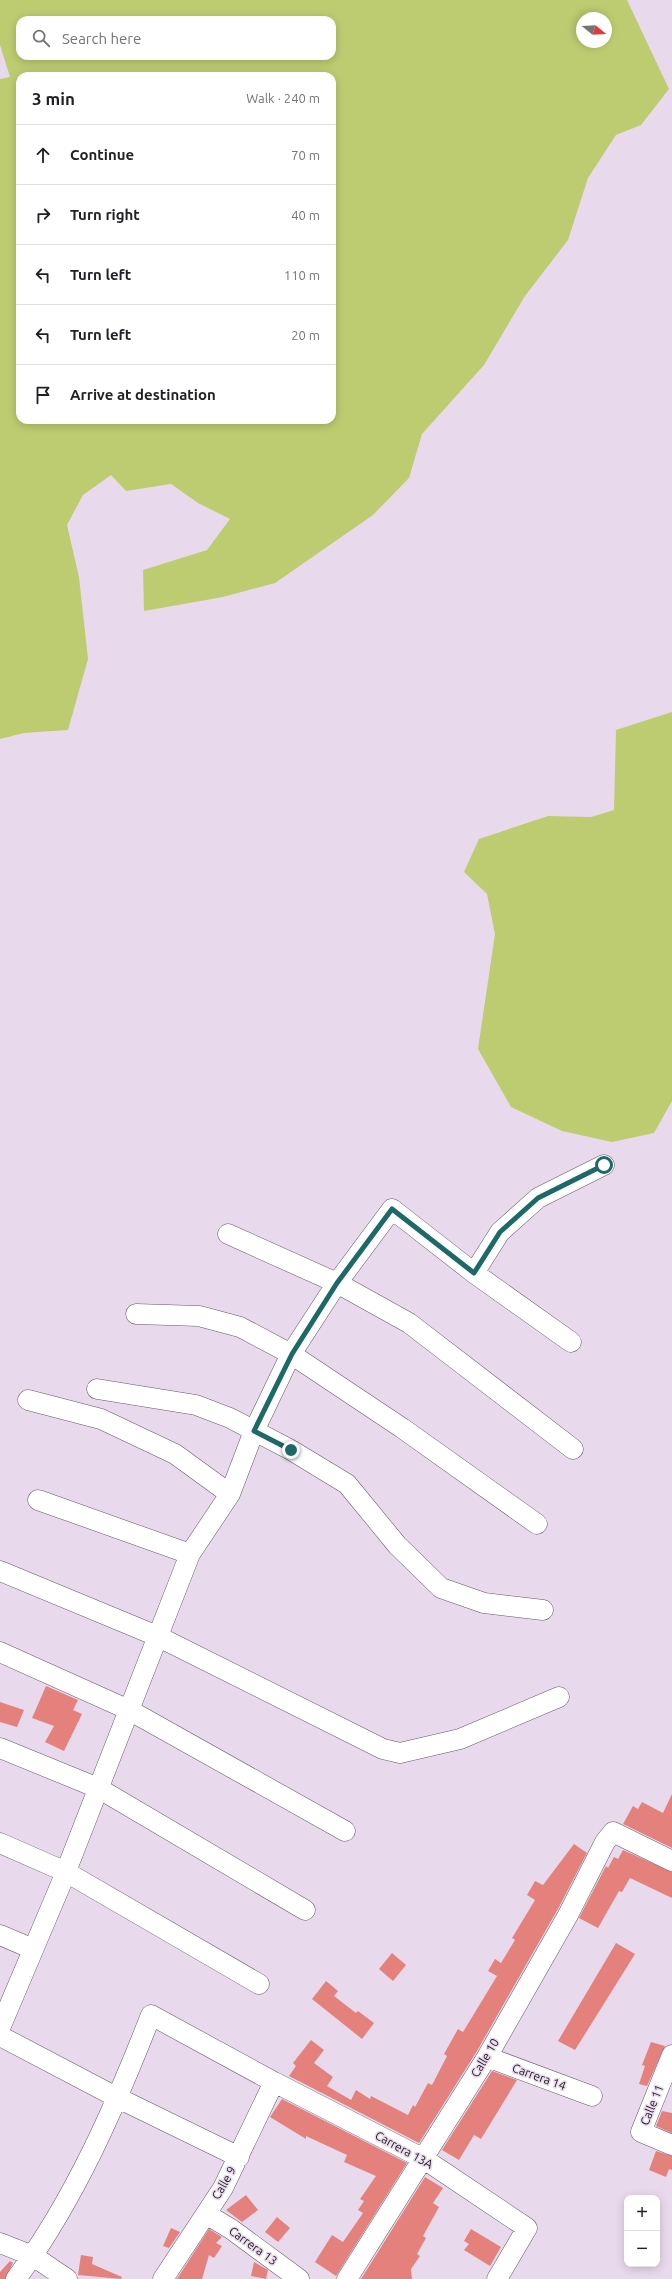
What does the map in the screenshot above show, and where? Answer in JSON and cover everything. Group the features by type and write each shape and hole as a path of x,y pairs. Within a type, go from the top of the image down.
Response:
{"street":[{"path":"474,1273 500,1232 538,1198 604,1165"},
{"path":"0,2028 66,1872 190,1554 230,1494 254,1431 292,1354 337,1283 392,1209 474,1273 571,1342"},
{"path":"228,1234 337,1283 409,1322 574,1449"},
{"path":"136,1314 206,1318 240,1327 292,1354 402,1428 537,1524"},
{"path":"97,1389 196,1405 230,1418 291,1450 346,1484 396,1545 441,1588 484,1602 543,1610"},
{"path":"28,1400 101,1419 175,1454 230,1494"},
{"path":"38,1500 190,1554"},
{"path":"0,1571 158,1636 383,1749 400,1753 460,1739 559,1697"},
{"path":"0,1652 128,1710 345,1831"},
{"path":"0,1748 98,1788 305,1910"},
{"name":"Calle 10","path":"347,2279 487,2057 568,1915 604,1842 613,1832 672,1861"},
{"path":"0,1843 66,1872 259,1984"},
{"path":"0,1935 33,1949"},
{"name":"Carrera 13A","path":"118,2098 152,2015 274,2082 424,2158 527,2228 497,2279"},
{"path":"0,2036 118,2098 239,2156"},
{"name":"Calle 11","path":"672,2055 640,2132 672,2145"},
{"name":"Carrera 14","path":"487,2057 592,2096"},
{"name":"Calle 9","path":"163,2279 223,2188 274,2082"},
{"path":"16,2279 33,2256 79,2179 118,2098"},
{"name":"Carrera 13","path":"206,2214 231,2229 299,2279"},
{"path":"0,2243 33,2256 67,2279"}],"green space":[{"path":"0,0 627,0 669,89 641,125 616,135 588,178 568,240 525,296 484,365 422,434 409,478 373,515 275,583 223,597 144,611 143,570 207,550 230,519 198,503 171,484 126,491 111,475 83,495 67,525 79,577 88,659 68,730 24,733 0,739 0,79 10,77 0,45"},
{"path":"672,712 672,1101 654,1133 612,1142 562,1131 511,1107 478,1049 495,934 487,894 464,872 479,839 548,816 591,817 614,810 616,730"}],"building":[{"path":"46,1686 78,1700 73,1710 82,1714 64,1751 45,1742 54,1726 32,1718"},
{"path":"0,1702 24,1710 17,1727 0,1722"},
{"path":"672,1794 672,1848 623,1824 633,1806 638,1809 642,1802 663,1813"},
{"path":"574,1844 587,1853 559,1907 477,2051 419,2143 289,2076 296,2066 293,2063 311,2040 324,2050 314,2063 333,2077 327,2086 351,2100 356,2090 370,2099 371,2096 408,2115 413,2105 415,2107 428,2083 432,2085 447,2056 444,2054 458,2029 463,2032 497,1976 488,1971 495,1959 501,1963 515,1940 512,1938 535,1900 527,1895 535,1881 543,1885"},
{"path":"623,1850 672,1872 672,1898 630,1878 622,1892 619,1891 598,1928 579,1918 606,1866 608,1868 614,1857 618,1859"},
{"path":"616,1943 635,1954 575,2050 558,2041"},
{"path":"392,1953 406,1965 393,1981 379,1969"},
{"path":"326,1981 338,1991 334,1996 356,2013 358,2011 374,2023 362,2039 312,1999"},
{"path":"651,2042 665,2046 647,2086 639,2084 645,2066 642,2065"},
{"path":"492,2071 517,2080 481,2139 474,2135 459,2160 442,2150"},
{"path":"282,2099 407,2163 336,2276 315,2262 332,2235 343,2242 363,2213 358,2210 364,2201 360,2199 376,2176 344,2162 347,2155 306,2136 306,2139 270,2117"},
{"path":"662,2111 672,2113 672,2133 656,2126"},
{"path":"656,2151 672,2156 672,2170 669,2169 666,2177 649,2170"},
{"path":"425,2177 443,2188 433,2203 439,2207 423,2236 426,2238 417,2254 420,2256 411,2269 412,2279 361,2279"},
{"path":"246,2195 258,2210 242,2222 226,2210"},
{"path":"277,2217 290,2228 278,2242 265,2232"},
{"path":"171,2228 180,2232 169,2248 163,2246"},
{"path":"209,2229 222,2237 216,2243 222,2246 214,2258 209,2255 202,2279 177,2279"},
{"path":"471,2229 501,2247 490,2266 464,2250 469,2244 464,2241"},
{"path":"81,2255 93,2257 92,2264 122,2277 121,2279 78,2275"},
{"path":"10,2261 13,2263 5,2279 0,2279 0,2272"},
{"path":"254,2262 268,2270 266,2279 251,2276"}],"route":[{"path":"291,1450 254,1431 292,1354 337,1283 392,1209 474,1273 500,1232 538,1198 604,1165"}]}
